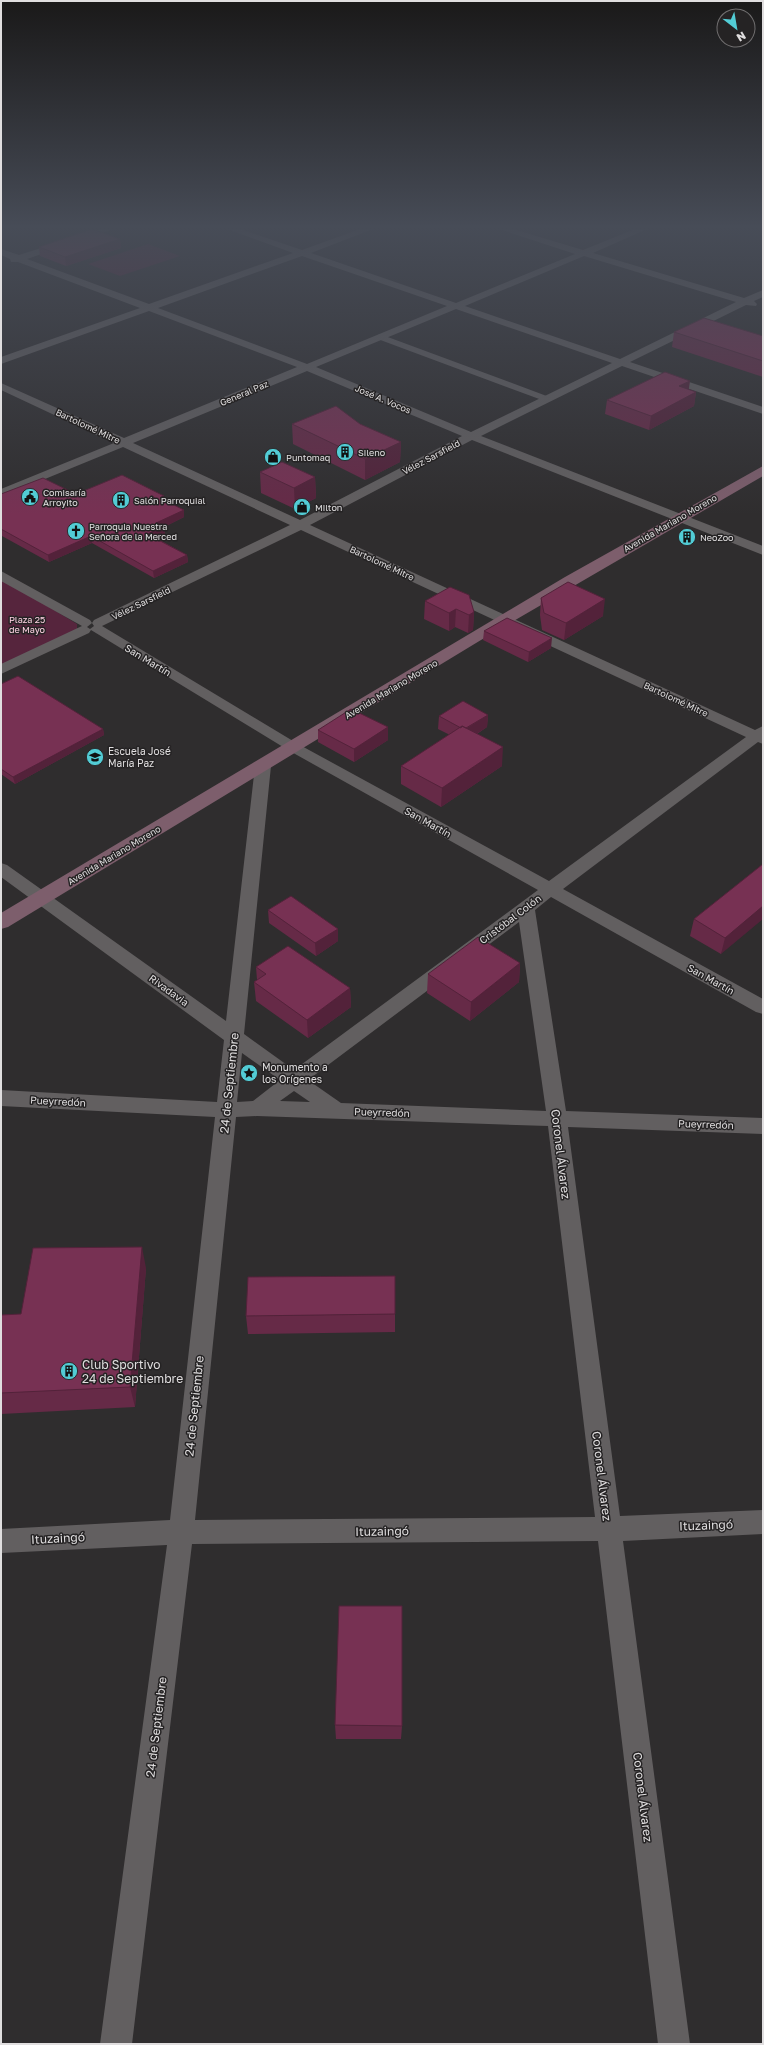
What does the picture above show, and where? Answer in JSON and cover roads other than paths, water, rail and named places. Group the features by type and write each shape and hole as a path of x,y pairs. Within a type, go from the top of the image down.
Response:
{"main road":[{"name":"Avenida Mariano Moreno","path":"1,922 506,620 678,518 763,470"}],"street":[{"path":"1,361 104,324"},
{"name":"José A. Vocos","path":"193,324 306,367 471,436 763,551"},
{"name":"General Paz","path":"1,493 411,324"},
{"path":"510,324 763,411"},
{"name":"Vélez Sarsfield","path":"1,670 300,525 471,436 700,324"},
{"name":"Bartolomé Mitre","path":"1,386 506,620 761,735"},
{"name":"San Martín","path":"1,575 91,626 293,747 763,1007"},
{"name":"Cristóbal Colón","path":"257,1108 550,889 761,735"},
{"name":"24 de Septiembre","path":"116,2044 181,1532 263,766"},
{"name":"Rivadavia","path":"1,870 337,1111"},
{"name":"Coronel Álvarez","path":"526,908 557,1119 674,2044"},
{"name":"Pueyrredón","path":"1,1098 226,1110 257,1108 763,1126"},
{"name":"Ituzaingó","path":"1,1541 181,1532 608,1529 763,1522"}],"lane":[{"path":"380,337 547,399"}],"place":[{"name":"Sileno","path":"345,452"},
{"name":"Puntomaq","path":"273,457"},
{"name":"Comisaría Arroyito","path":"30,497"},
{"name":"Salón Parroquial","path":"121,500"},
{"name":"Milton","path":"302,507"},
{"name":"Parroquia Nuestra Señora de la Merced","path":"76,531"},
{"name":"NeoZoo","path":"687,537"},
{"name":"Escuela José María Paz","path":"95,757"},
{"name":"Monumento a los Orígenes","path":"249,1073"},
{"name":"Club Sportivo 24 de Septiembre","path":"69,1371"}],"park label":[{"name":"Plaza 25 de Mayo","path":"27,624"}]}
